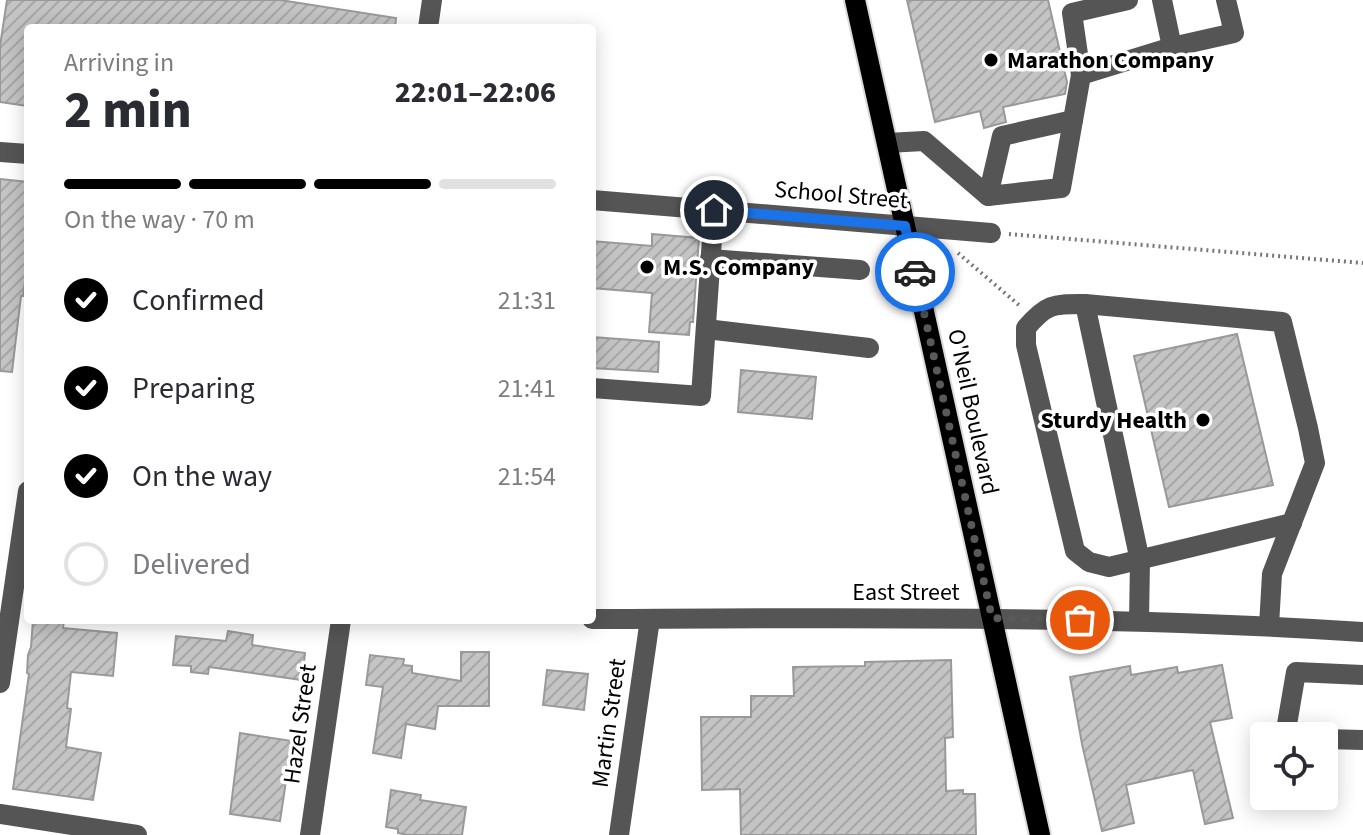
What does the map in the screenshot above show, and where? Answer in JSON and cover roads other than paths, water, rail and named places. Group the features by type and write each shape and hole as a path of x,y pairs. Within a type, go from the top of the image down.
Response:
{"main road":[{"name":"O'Neil Boulevard","path":"855,0 1040,835"}],"street":[{"path":"429,24 432,0"},
{"path":"887,143 924,141 988,196 1061,188 1081,75 1072,13 1128,0"},
{"path":"1162,0 1172,47"},
{"path":"1081,75 1172,47 1234,33 1226,0"},
{"path":"988,196 1002,136 1073,120"},
{"path":"0,152 24,154"},
{"name":"School Street","path":"596,200 991,233"},
{"path":"596,388 701,396 714,210"},
{"path":"710,259 860,270"},
{"path":"1269,626 1272,574 1292,523 1315,463 1282,322 1059,304 1042,309 1026,328 1026,345 1075,551 1089,562 1109,567 1292,523"},
{"path":"1085,304 1140,561 1139,621"},
{"path":"706,329 869,348"},
{"path":"0,683 14,592 9,551 24,504"},
{"name":"East Street","path":"596,619 992,618 1139,621 1363,632"},
{"name":"Martin Street","path":"619,835 650,619"},
{"name":"Hazel Street","path":"310,835 340,624"},
{"path":"1287,722 1296,672 1363,675"},
{"path":"1338,739 1363,740"},
{"path":"0,814 137,835"}],"place":[{"name":"Marathon Company","path":"991,60"},
{"name":"M.S. Company","path":"647,267"},
{"name":"Sturdy Health","path":"1203,420"}]}
